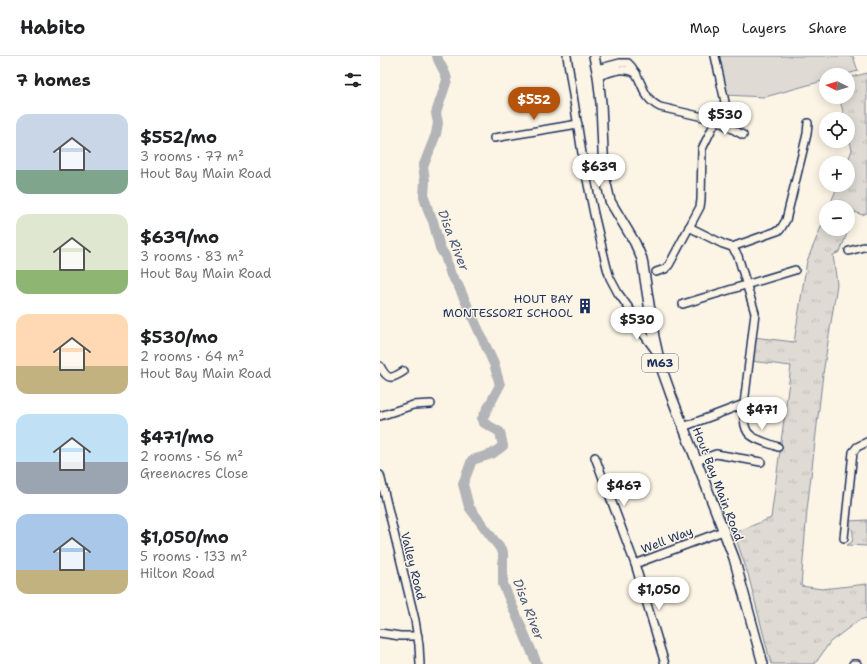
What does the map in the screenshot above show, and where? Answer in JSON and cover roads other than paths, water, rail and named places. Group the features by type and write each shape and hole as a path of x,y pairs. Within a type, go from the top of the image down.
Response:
{"main road":[{"name":"Hout Bay Main Road","path":"594,56 598,73 602,114 604,175 606,188 610,201 636,243 642,258 650,313 658,354 664,375 741,581 763,664"}],"street":[{"path":"567,56 594,214 609,273 622,300 634,315 651,346 658,354"},
{"path":"656,272 665,269 670,265 701,204 702,149 725,100 715,56"},
{"path":"598,73 622,69 636,73 648,98 656,105 716,120 743,135"},
{"path":"689,227 722,244 732,247 775,233 782,228 786,220 801,161 808,123"},
{"path":"494,138 578,124"},
{"path":"849,251 867,246"},
{"path":"732,247 738,256 755,313 744,404 744,422 748,434 754,439 778,447"},
{"path":"682,304 795,270"},
{"path":"634,315 650,313"},
{"path":"380,366 385,376 388,377 397,376 404,371"},
{"path":"380,416 413,405 431,404"},
{"path":"683,427 744,404"},
{"path":"844,538 853,452 857,447 867,442"},
{"path":"696,461 716,454 760,462"},
{"name":"Well Way","path":"595,457 635,564 723,531"},
{"name":"Valley Road","path":"380,475 418,636 420,664"},
{"path":"635,564 665,664"},
{"path":"380,633 400,636 418,636"}],"waterway":[{"name":"Disa River","path":"437,56 447,80 436,113 438,123 436,134 423,167 425,180 424,197 433,221 440,248 445,256 451,275 458,285 494,364 500,385 482,419 484,423 500,432 503,446 492,454 472,460 463,484 469,507 503,552 503,584 537,664"}],"place":[{"name":"HOUT BAY MONTESSORI SCHOOL","path":"585,306"}]}
